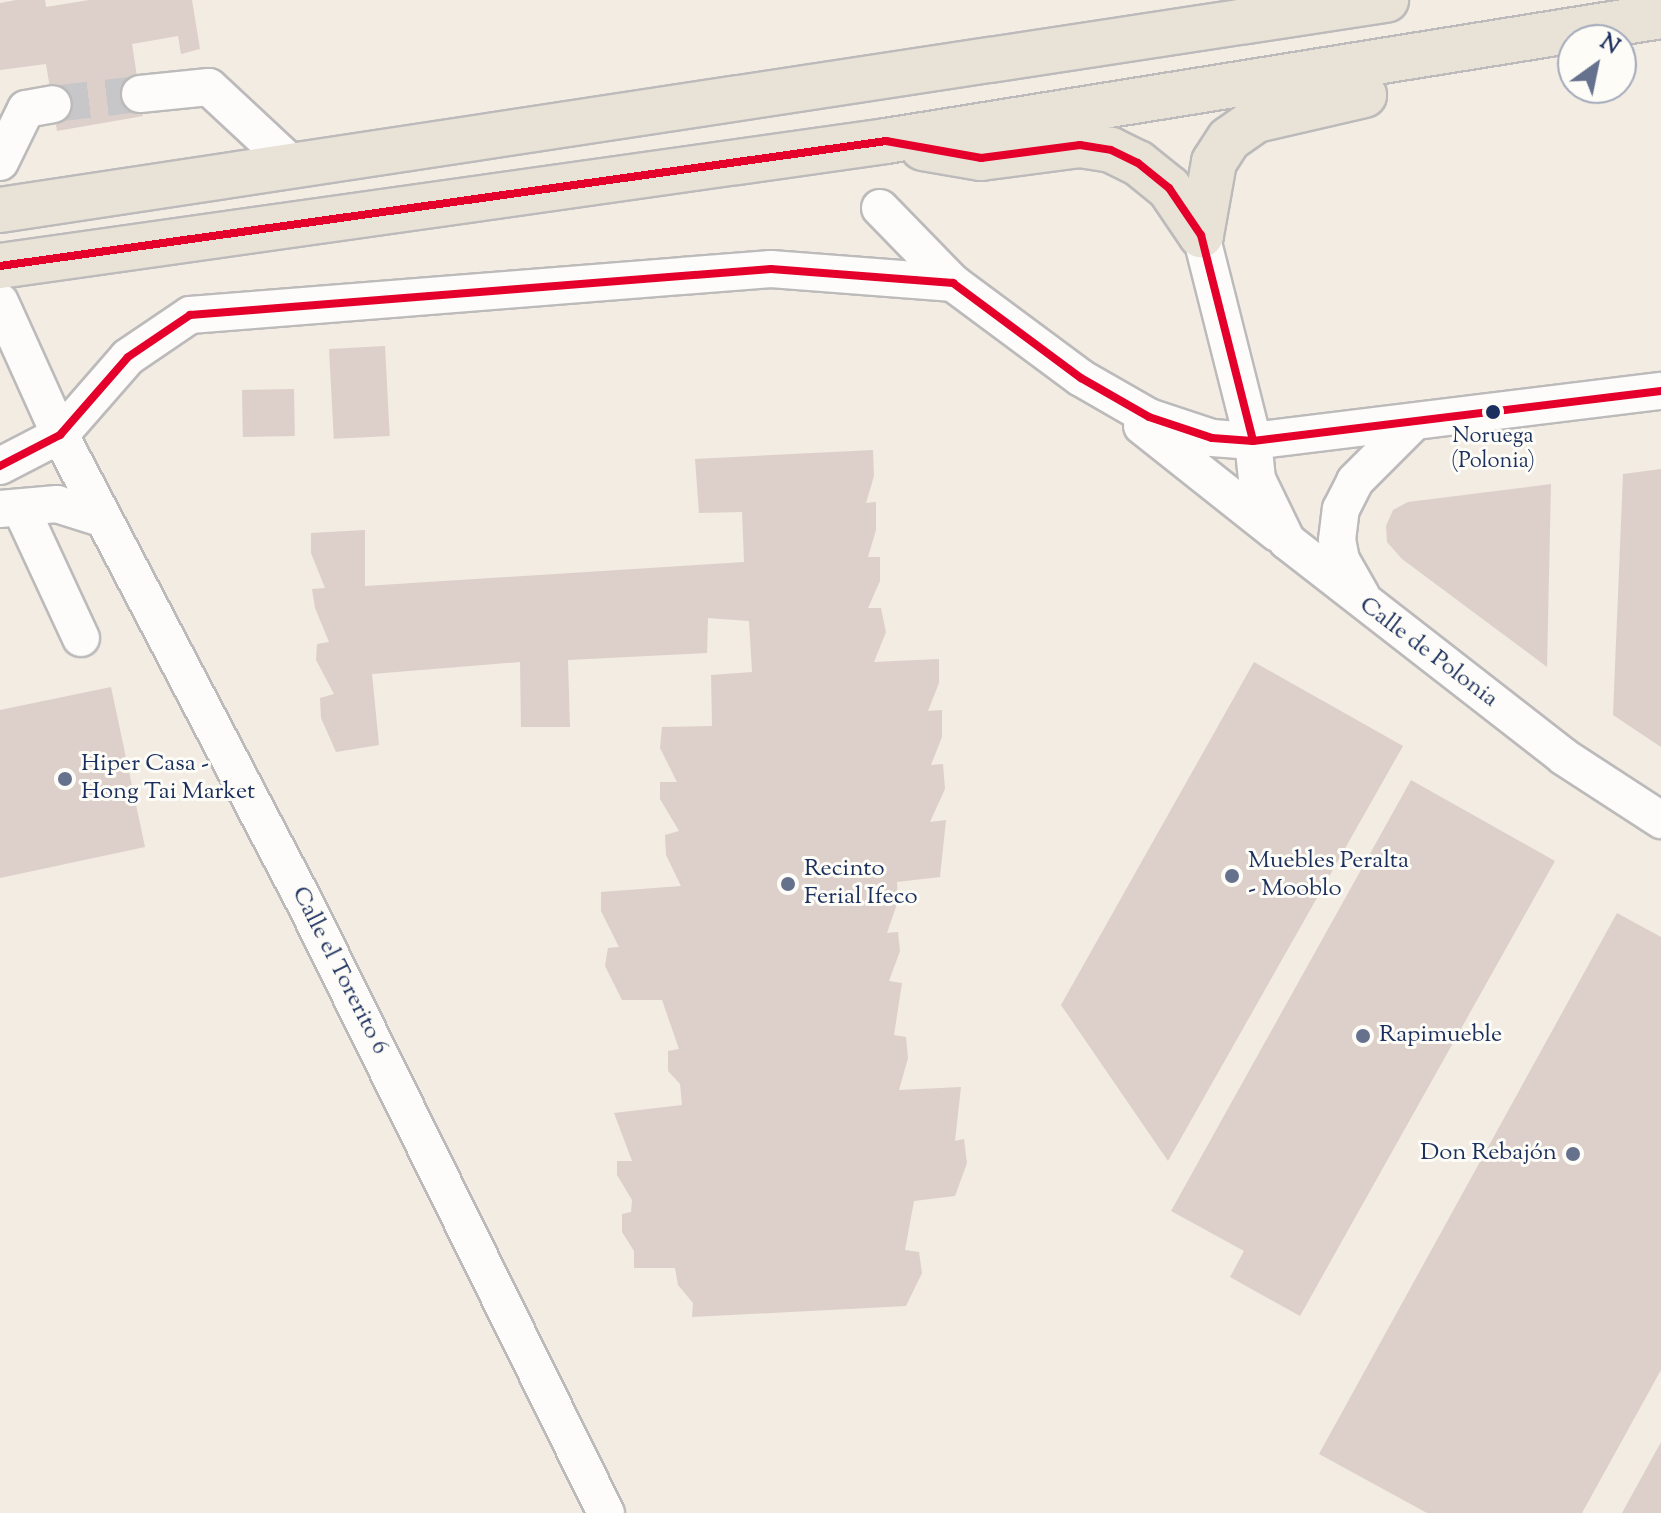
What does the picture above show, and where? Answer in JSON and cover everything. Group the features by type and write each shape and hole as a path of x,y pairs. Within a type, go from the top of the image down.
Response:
{"main road":[{"path":"0,210 296,168 1386,0"},
{"path":"1607,24 1661,16"},
{"path":"0,266 886,141 1557,32"},
{"path":"1201,235 1214,162 1229,139 1256,120 1480,73 1557,38"},
{"path":"886,141 981,158 1080,145 1111,150 1138,163 1169,188 1201,235"}],"street":[{"path":"140,94 209,87 296,168"},
{"path":"0,162 26,109 53,104"},
{"path":"880,208 953,283 1081,378 1287,541"},
{"name":"Calle de Polonia","path":"1201,235 1253,441 1257,479 1287,541 1564,757 1661,820"},
{"path":"0,466 60,435 128,357 190,315 771,269 953,283"},
{"name":"Calle el Torerito 6","path":"0,302 60,435 484,1257 606,1513"},
{"path":"1081,378 1178,429 1253,441 1661,391"},
{"path":"1378,615 1350,582 1341,560 1337,540 1341,509 1355,481 1413,423"},
{"path":"81,638 11,510 57,504 104,519"}],"building":[{"path":"45,0 46,7 89,0 192,0 200,49 181,54 178,36 132,44 143,116 57,131 46,64 0,70 0,3"},
{"path":"385,346 390,436 334,439 329,349"},
{"path":"294,389 295,436 243,437 242,390"},
{"name":"Recinto Ferial Ifeco","path":"873,450 874,476 866,503 876,502 876,530 868,557 880,557 880,581 868,608 881,608 886,632 874,662 939,659 939,683 928,711 942,710 942,737 931,765 943,764 945,789 930,822 946,820 940,877 897,882 898,901 887,933 898,932 900,951 889,981 902,983 894,1035 906,1037 908,1058 899,1090 961,1087 955,1141 964,1139 967,1163 955,1196 914,1201 905,1250 919,1252 922,1273 906,1306 692,1317 693,1303 678,1285 675,1268 634,1268 634,1251 622,1232 622,1214 631,1212 632,1200 617,1175 617,1161 632,1161 614,1113 682,1105 680,1084 668,1071 668,1051 679,1049 662,1000 622,1000 605,966 608,948 619,947 601,911 601,892 681,886 666,855 665,835 679,831 660,799 660,782 677,782 660,748 662,727 712,726 711,675 752,672 749,621 708,618 707,653 568,660 570,727 521,727 520,662 372,674 379,745 336,752 321,718 320,698 334,694 316,660 317,644 329,642 315,608 312,589 325,588 311,553 311,533 365,530 365,586 744,562 742,512 699,513 695,459"},
{"path":"1661,469 1661,747 1613,715 1623,474"},
{"path":"1551,484 1547,667 1402,559 1387,542 1386,526 1393,510 1408,502"},
{"name":"Muebles Peralta - Mooblo","path":"1254,662 1403,746 1168,1161 1061,1005"},
{"name":"Hiper Casa - Hong Tai Market","path":"111,687 145,847 0,878 0,710"},
{"name":"Rapimueble","path":"1411,780 1555,861 1300,1316 1230,1277 1244,1251 1171,1211"},
{"name":"Don Rebajón","path":"1617,913 1661,937 1661,1370 1582,1513 1427,1513 1319,1454"},
{"path":"1661,1442 1661,1513 1622,1513"}],"tunnel":[{"path":"53,104 140,94"}],"transit line":[{"path":"0,266 886,141 981,158 1080,145 1111,150 1138,163 1169,188 1201,235 1253,441"},
{"path":"0,466 60,435 128,357 190,315 771,269 953,283 1081,378 1149,417 1212,438 1253,441 1661,391"}],"place":[{"name":"Noruega (Polonia)","path":"1493,412"},
{"name":"Hiper Casa - Hong Tai Market","path":"65,779"},
{"name":"Muebles Peralta - Mooblo","path":"1232,876"},
{"name":"Recinto Ferial Ifeco","path":"788,884"},
{"name":"Rapimueble","path":"1363,1036"},
{"name":"Don Rebajón","path":"1573,1154"}]}
